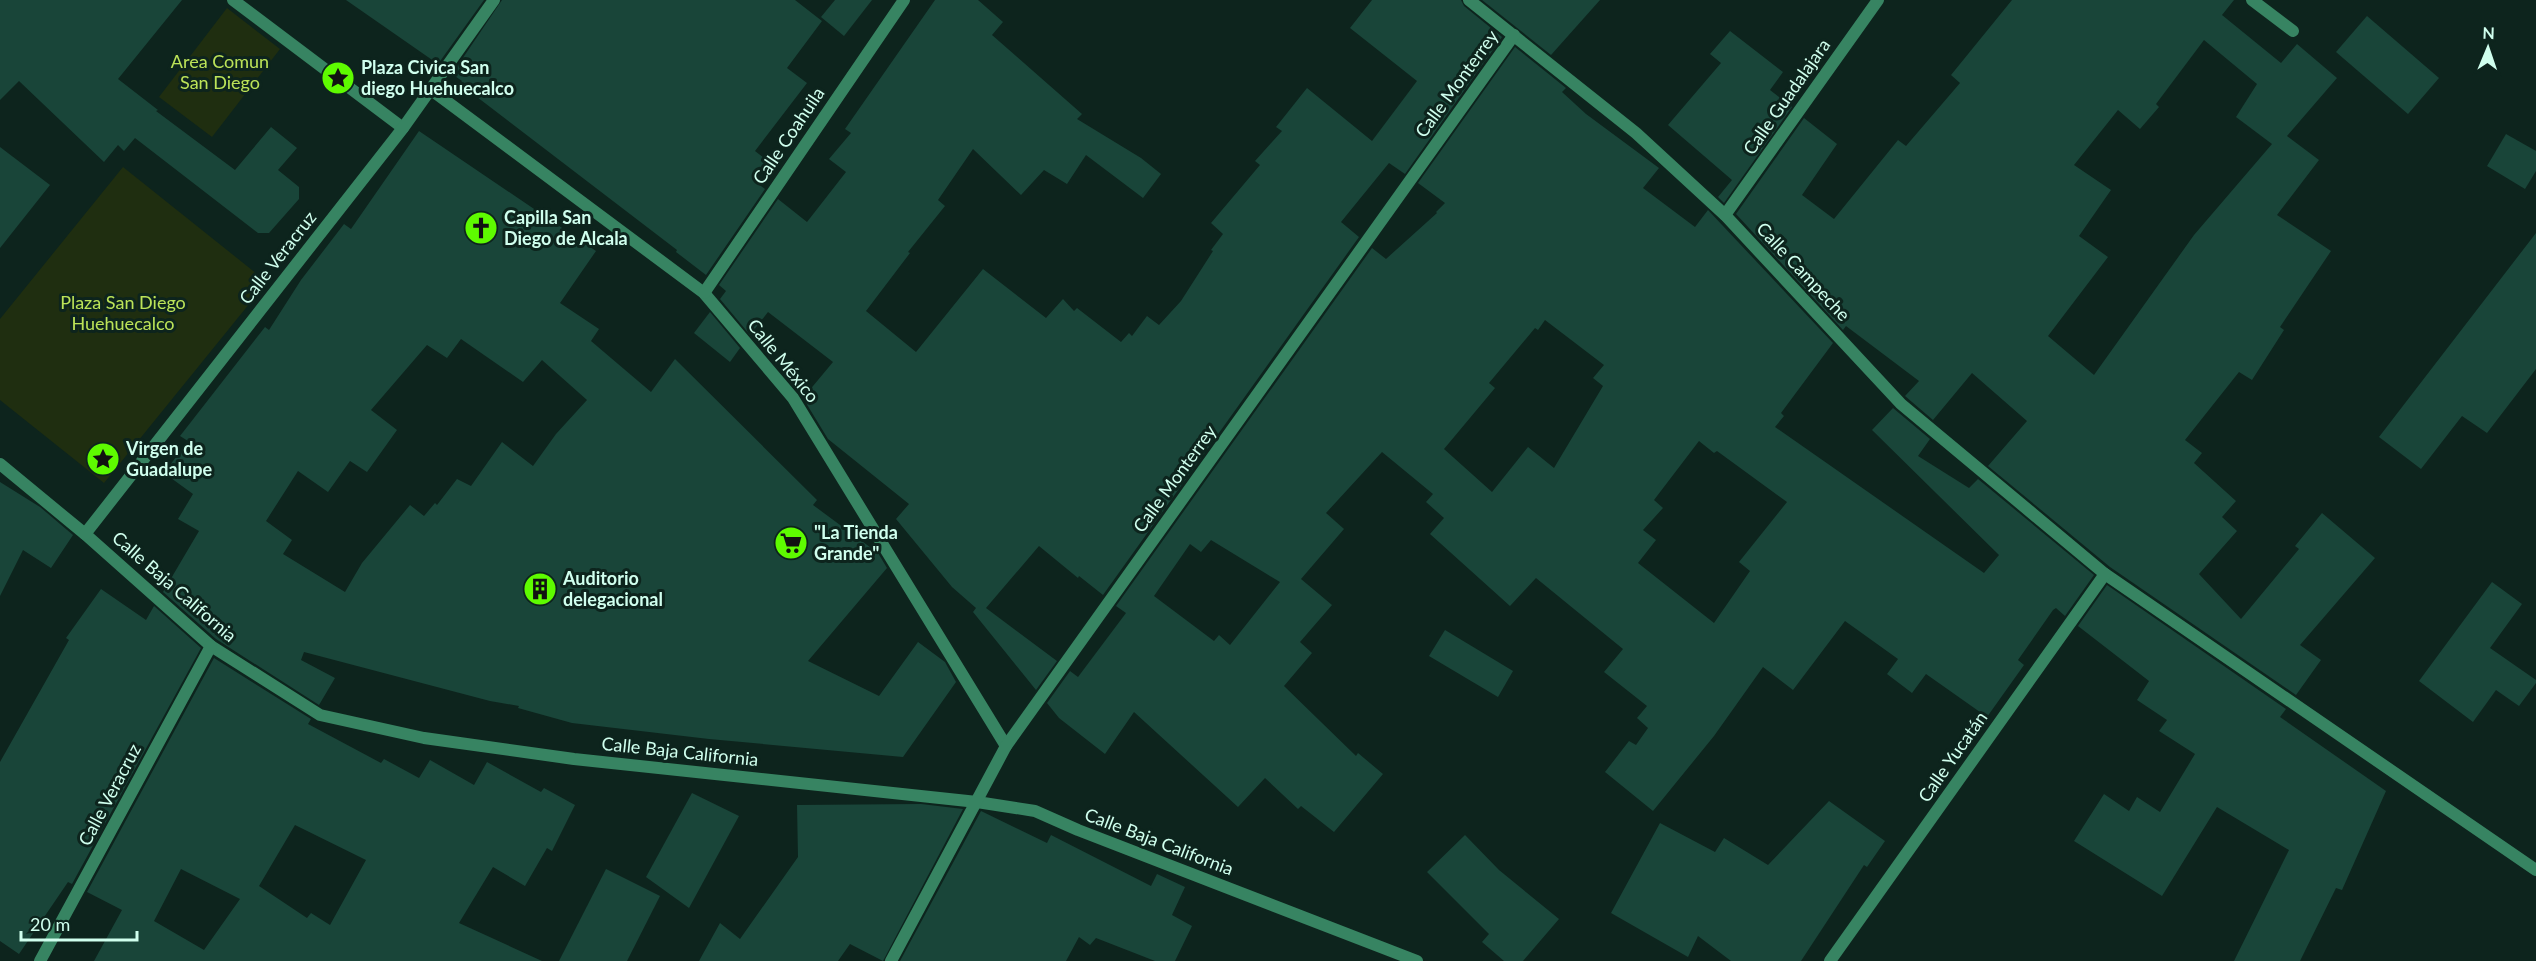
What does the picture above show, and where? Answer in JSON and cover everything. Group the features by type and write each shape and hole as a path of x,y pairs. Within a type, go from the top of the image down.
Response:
{"street":[{"path":"233,0 403,128"},
{"name":"Calle Veracruz","path":"85,534 403,128 494,0"},
{"name":"Calle Coahuila","path":"704,293 903,0"},
{"name":"Calle Campeche","path":"1469,0 1636,133 1725,215 1901,404 2105,574 2536,870"},
{"name":"Calle Guadalajara","path":"1725,215 1878,0"},
{"path":"2252,0 2293,32"},
{"name":"Calle Monterrey","path":"891,961 1006,746 1514,35"},
{"name":"Calle México","path":"430,89 704,293 793,398 1006,746"},
{"name":"Calle Baja California","path":"0,464 85,534 211,646 320,715 424,738 574,759 977,802 1035,811 1078,830 1417,961"},
{"name":"Calle Yucatán","path":"1830,961 2105,574"},
{"name":"Calle Veracruz","path":"40,961 211,646"}],"green space":[{"name":"Area Comun San Diego","path":"227,8 280,49 212,137 159,97"},
{"name":"Plaza San Diego Huehuecalco","path":"123,167 267,282 104,483 0,400 0,319"}],"building":[{"path":"0,0 182,0 118,79 158,110 156,111 235,170 271,127 297,148 278,170 299,187 299,199 269,233 258,233 135,138 124,151 118,145 104,162 19,81 0,100"},
{"path":"346,0 484,0 438,64"},
{"path":"502,0 795,0 822,21 787,68 807,83 755,151 769,162 754,181 765,189 706,275 676,252 677,250 460,84 462,81 452,74"},
{"path":"835,0 872,0 844,36 821,17"},
{"path":"935,0 978,0 1003,22 992,35 1082,114 1077,119 1141,158 1161,174 1143,198 1086,155 1067,184 1044,170 1021,195 973,149 938,200 945,206 908,252 910,253 866,311 916,352 983,269 1046,318 1063,299 1074,311 1077,308 1121,342 1129,333 1132,336 1147,316 1159,325 1181,301 1223,234 1211,223 1260,165 1255,161 1282,131 1276,127 1307,88 1372,141 1417,81 1350,28 1372,0 1461,0 1464,6 1502,37 1405,174 1389,163 1341,222 1359,237 1103,595 1039,546 986,608 1057,661 1036,690 973,612 976,608 952,587 896,519 909,504 828,439 803,398 833,362 768,312 750,335 720,299 726,291 719,285 778,199 807,222 846,172 829,159 851,133 845,129"},
{"path":"1482,0 1600,0 1551,55"},
{"path":"2012,0 2234,0 2222,15 2281,63 2297,44 2337,78 2287,136 2319,160 2277,215 2331,251 2280,327 2284,330 2252,380 2239,372 2185,440 2202,453 2194,463 2236,501 2222,517 2237,531 2199,574 2241,619 2299,549 2295,546 2322,513 2375,558 2300,645 2321,660 2296,695 2110,567 1988,466 2027,421 1972,373 1933,420 1905,396 1919,381 1846,326 1843,330 1736,214 1804,118 1837,144 1802,195 1834,219 1898,140 1906,146 1960,83 1951,75","holes":["2204,40 2257,84 2236,117 2272,144 2194,235 2094,375 2048,336 2108,257 2079,236 2111,190 2074,165 2118,110 2140,129 2159,107 2156,104"]},
{"path":"2367,16 2439,78 2408,114 2336,52"},
{"path":"1730,31 1783,72 1770,90 1792,107 1724,203 1718,197 1732,180 1668,125 1721,63 1710,54"},
{"path":"1515,47 1566,88 1562,92 1586,114 1659,168 1643,188 1695,227 1708,210 1833,343 1781,413 1784,416 1775,427 1984,573 1999,555 1872,430 1893,408 1930,439 1918,456 1969,488 1978,479 2094,575 2065,616 2056,608 2053,610 2018,660 2024,665 1987,717 1926,674 1912,693 1887,674 1898,659 1845,621 1793,690 1763,667 1714,736 1653,811 1605,772 1629,741 1636,745 1648,728 1637,718 1647,706 1604,672 1623,649 1536,578 1510,606 1430,534 1444,518 1426,502 1433,494 1382,452 1326,513 1344,529 1301,579 1332,605 1300,642 1312,653 1284,686 1356,756 1358,753 1383,774 1334,832 1301,806 1298,809 1265,778 1238,807 1134,712 1105,754 1059,718 1047,703 1070,671 1078,677 1126,613 1116,606 1372,248 1386,259 1445,203 1418,183","holes":["1545,320 1604,365 1593,378 1603,386 1554,468 1528,447 1492,492 1444,449 1495,388 1489,383 1535,328 1538,330","1699,441 1714,453 1717,451 1787,502 1739,562 1750,571 1714,623 1638,563 1656,540 1643,530 1663,508 1654,500","1211,540 1280,582 1230,645 1219,635 1214,641 1154,596 1190,544 1201,552"]},
{"path":"419,131 596,251 560,303 599,329 591,341 651,392 675,359 817,500 813,505 878,553 887,568 808,661 879,696 918,642 945,662 956,682 903,757 709,739 572,723 518,708 519,706 490,701 304,652 301,660 335,678 319,705 216,639 163,592 199,531 178,519 193,494 164,473 188,441 180,436 265,327 269,330 301,280 344,224 351,229","holes":["461,339 523,382 542,360 587,400 556,434 533,466 502,442 471,486 457,479 437,505 435,503 424,516 410,505 362,563 345,592 283,554 292,540 266,521 298,471 328,492 350,461 367,472 397,430 371,410 427,345 447,358"]},
{"path":"2506,134 2536,151 2536,171 2525,189 2487,166"},
{"path":"0,147 50,185 0,248"},
{"path":"2536,233 2536,369 2487,433 2462,416 2421,469 2379,437"},
{"path":"710,312 740,348 730,362 694,333"},
{"path":"0,482 40,507 73,535 51,568 23,550 0,596"},
{"path":"2492,582 2522,604 2490,648 2536,680 2536,683 2519,706 2496,690 2473,722 2419,681"},
{"path":"2107,585 2286,709 2280,717 2386,791 2342,890 2336,888 2300,961 2234,961 2289,850 2217,807 2162,896 2074,841 2104,794 2129,811 2137,797 2160,812 2195,754 2159,731 2167,720 2137,700 2149,681 2078,626"},
{"path":"101,589 146,620 154,606 201,648 72,884 68,882 19,954 0,941 0,762 69,640 66,638"},
{"path":"1445,630 1513,671 1498,697 1429,656"},
{"path":"214,658 311,719 308,724 381,763 384,759 419,778 430,760 474,785 487,762 541,792 544,788 575,805 552,851 547,848 525,886 493,867 459,923 542,961 94,961 122,910 87,892","holes":["295,825 366,860 330,925 311,913 307,918 259,886","181,869 240,899 204,950 154,921"]},
{"path":"692,793 739,816 689,908 646,877"},
{"path":"1829,801 1885,841 1867,867 1864,865 1801,961 1731,961 1698,936 1688,957 1611,913 1660,823 1715,852 1724,838 1768,865"},
{"path":"921,804 963,809 883,961 850,944 838,961 699,961 720,923 740,939 798,857 797,805"},
{"path":"981,811 1047,843 1051,835 1151,886 1157,874 1185,887 1172,915 1192,926 1175,961 1155,961 1096,938 1090,945 1079,937 1066,961 900,961"},
{"path":"1465,835 1499,870 1559,919 1523,961 1504,961 1482,942 1489,934 1427,872"},
{"path":"606,869 660,896 627,961 559,961"}],"place":[{"name":"Plaza Civica San diego Huehuecalco","path":"338,78"},
{"name":"Capilla San Diego de Alcala","path":"481,228"},
{"name":"Virgen de Guadalupe","path":"103,459"},
{"name":"\"La Tienda Grande\"","path":"791,543"},
{"name":"Auditorio delegacional","path":"540,589"}]}
